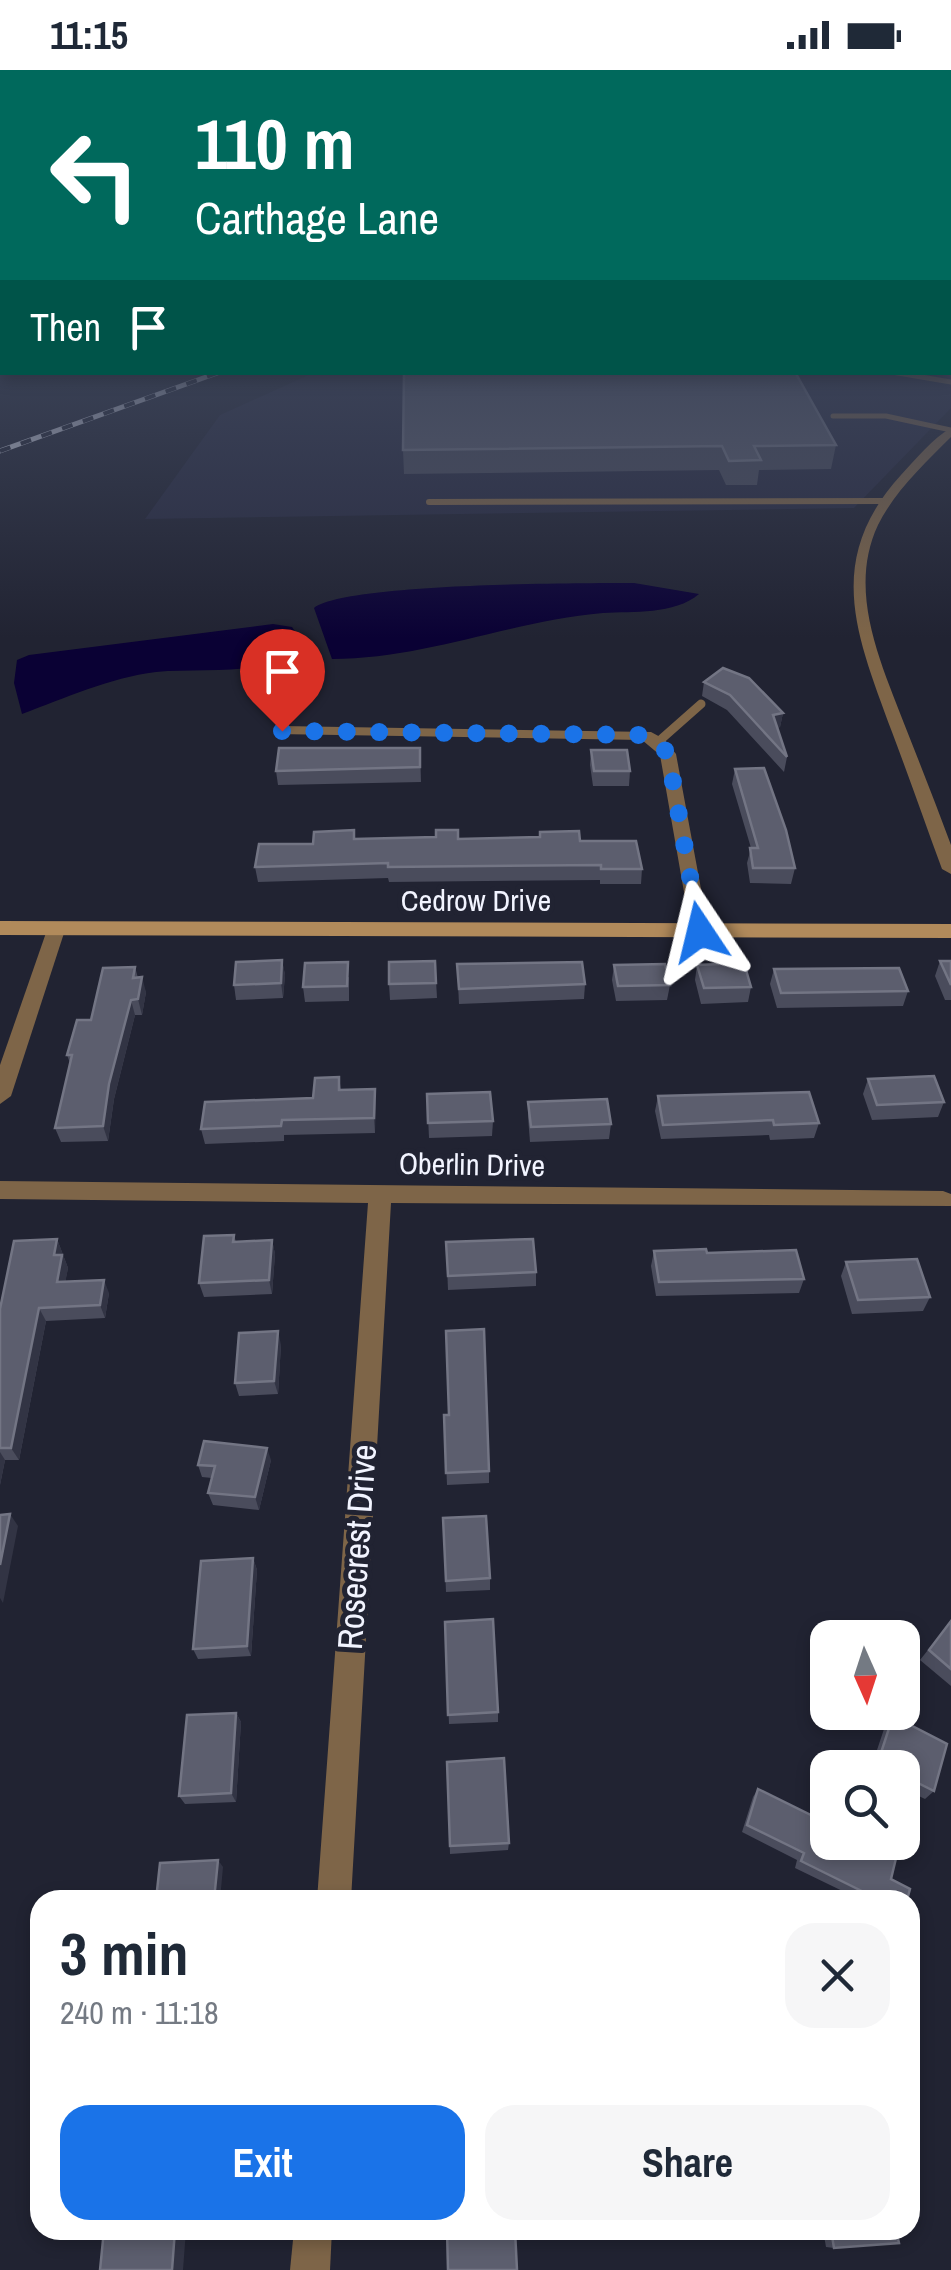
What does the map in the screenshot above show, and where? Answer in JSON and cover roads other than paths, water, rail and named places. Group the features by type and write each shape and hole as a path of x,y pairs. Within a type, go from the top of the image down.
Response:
{"street":[{"path":"949,433 886,501 864,546 858,582 866,638 951,869"},
{"path":"282,731 645,735 668,754 700,932"},
{"name":"Cedrow Drive","path":"0,928 951,931"},
{"path":"0,1096 56,930"},
{"name":"Oberlin Drive","path":"0,1190 942,1200"},
{"name":"Rosecrest Drive","path":"335,1890 380,1194"},
{"path":"310,2270 312,2240"}],"lane":[{"path":"429,502 886,501"},
{"path":"658,742 701,704"}],"railway":[{"path":"0,451 51,433"}]}
